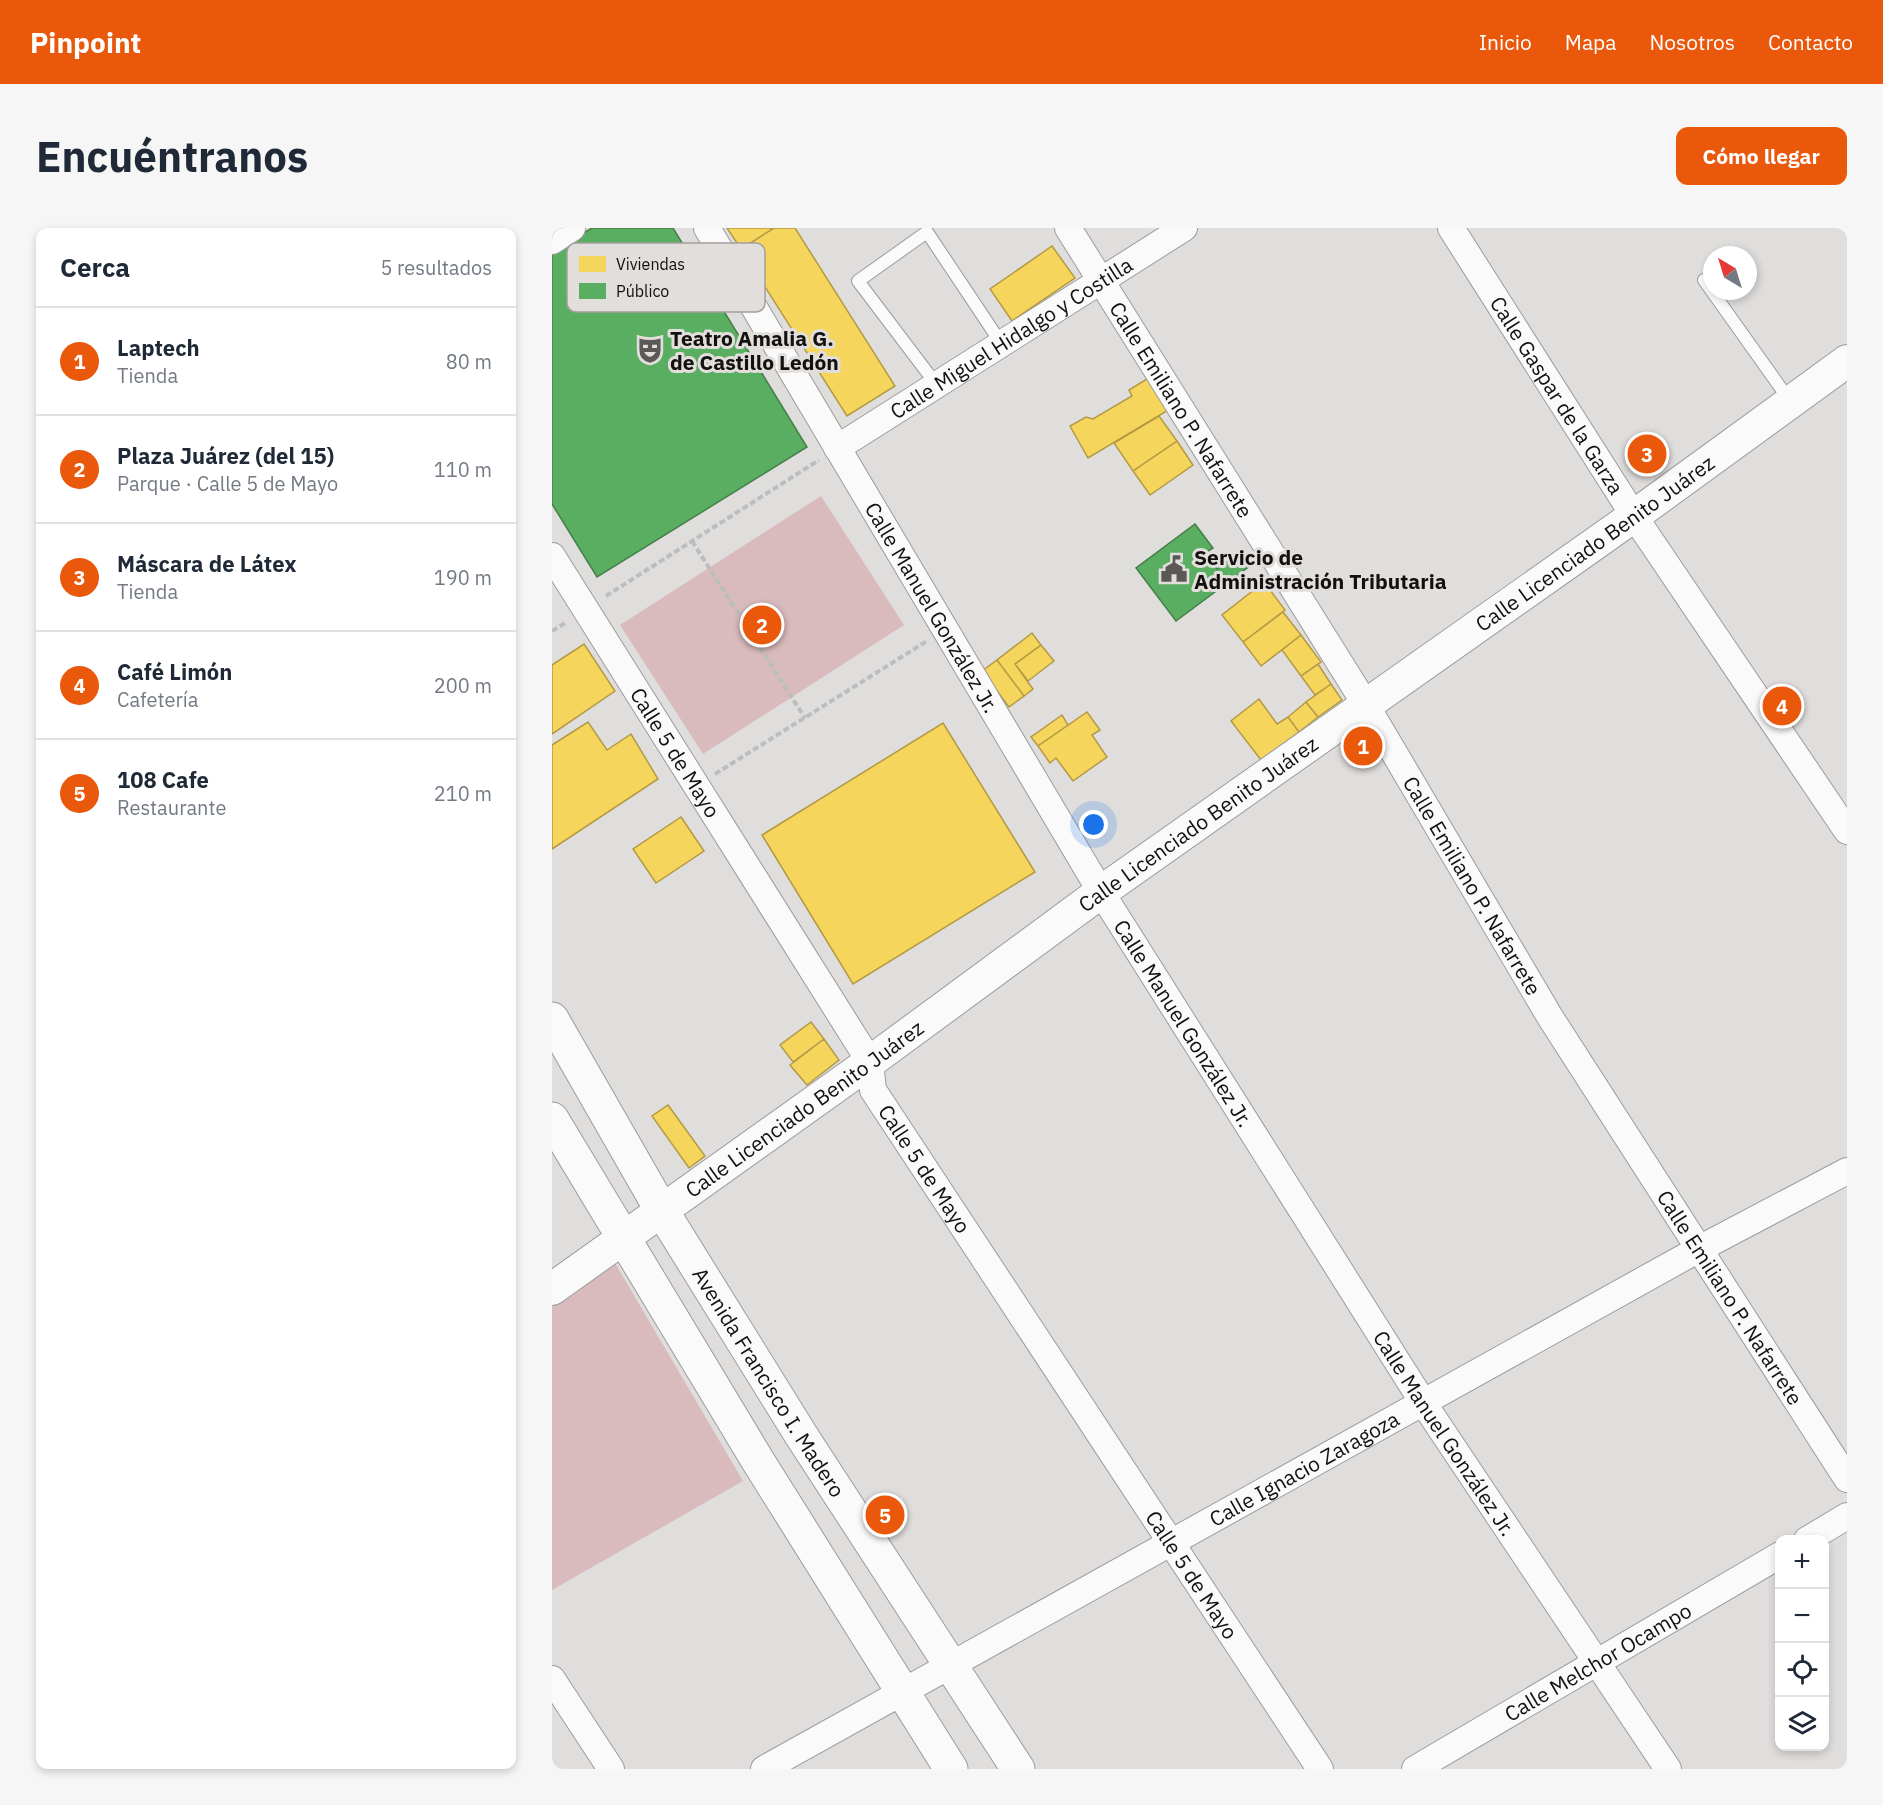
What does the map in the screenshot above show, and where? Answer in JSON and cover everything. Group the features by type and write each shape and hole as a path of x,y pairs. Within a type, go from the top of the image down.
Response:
{"main road":[{"name":"Avenida Francisco I. Madero","path":"552,1019 662,1211 801,1435 953,1665 1018,1769"},
{"path":"552,1119 623,1239 951,1769"}],"street":[{"path":"552,241 572,228"},
{"name":"Calle Manuel González Jr.","path":"707,228 716,243"},
{"name":"Calle Emiliano P. Nafarrete","path":"1068,228 1366,705 1550,1017 1847,1479"},
{"name":"Calle Miguel Hidalgo y Costilla","path":"837,448 1184,228"},
{"name":"Calle Gaspar de la Garza","path":"1451,228 1634,516 1847,831"},
{"name":"Calle Manuel González Jr.","path":"757,312 1101,892 1424,1404 1668,1769"},
{"name":"Calle Licenciado Benito Juárez","path":"552,1289 870,1062 1101,892 1634,516 1847,362"},
{"name":"Calle 5 de Mayo","path":"552,556 870,1062 873,1090 1320,1769"},
{"name":"Calle Ignacio Zaragoza","path":"764,1769 1699,1250 1847,1171"},
{"path":"1814,1535 1847,1516"},
{"name":"Calle Melchor Ocampo","path":"1415,1769 1775,1558"},
{"path":"552,1678 611,1769"}],"lane":[{"path":"936,384 858,281 927,232 1001,343"},
{"path":"1718,300 1790,401"}],"path":[{"path":"585,609 837,448"},
{"path":"692,541 805,718"},
{"path":"696,786 945,630"}],"shaded area":[{"path":"821,496 904,625 703,754 620,625"},
{"path":"615,1263 743,1481 552,1590 552,1307"}],"building: Viviendas":[{"path":"727,228 774,228 750,243 737,243"},
{"path":"774,228 795,228 895,386 847,416 765,287 765,243 750,243"},
{"path":"1052,246 1075,278 1012,321 990,289"},
{"path":"1150,377 1170,409 1088,458 1070,426 1086,417 1093,419 1132,396 1129,390"},
{"path":"1159,416 1177,441 1133,471 1114,443"},
{"path":"1177,441 1193,465 1150,495 1133,471"},
{"path":"1264,582 1285,610 1243,642 1222,615"},
{"path":"1283,612 1301,635 1261,666 1243,642"},
{"path":"1032,633 1041,645 1015,664 1033,689 1024,696 997,660"},
{"path":"1301,635 1321,662 1301,676 1282,650"},
{"path":"584,644 615,691 552,734 552,665"},
{"path":"1041,645 1054,661 1028,681 1015,664"},
{"path":"997,660 1024,696 1009,707 982,671"},
{"path":"1318,664 1331,684 1315,695 1301,676"},
{"path":"1331,684 1342,700 1318,717 1306,702"},
{"path":"1259,699 1277,724 1288,717 1299,732 1261,760 1231,721"},
{"path":"1306,702 1318,717 1299,732 1288,717"},
{"path":"1087,712 1100,730 1092,735 1107,757 1073,781 1056,758 1050,763 1038,746"},
{"path":"1062,715 1068,725 1038,746 1031,737"},
{"path":"588,722 607,750 631,734 658,779 552,849 552,745"},
{"path":"943,723 1035,872 853,984 762,835"},
{"path":"681,817 704,851 656,883 633,849"},
{"path":"811,1022 824,1039 793,1062 780,1045"},
{"path":"824,1039 839,1060 807,1085 790,1065"},
{"path":"668,1105 705,1156 689,1168 652,1116"}],"building: Público":[{"name":"Teatro Amalia G. de Castillo Ledón","path":"592,228 673,228 682,243 567,243"},
{"name":"Teatro Amalia G. de Castillo Ledón","path":"567,243 567,312 724,312 807,447 597,577 552,504 552,252"},
{"path":"1195,524 1213,548 1205,553 1217,569 1241,551 1251,565 1176,621 1136,568"}],"place":[{"name":"Teatro Amalia G. de Castillo Ledón","path":"650,350"},
{"name":"Máscara de Látex","path":"1647,454"},
{"name":"Servicio de Administración Tributaria","path":"1174,569"},
{"name":"Plaza Juárez (del 15)","path":"762,625"},
{"name":"Café Limón","path":"1782,706"},
{"name":"Laptech","path":"1363,746"},
{"name":"108 Cafe","path":"885,1515"}]}
